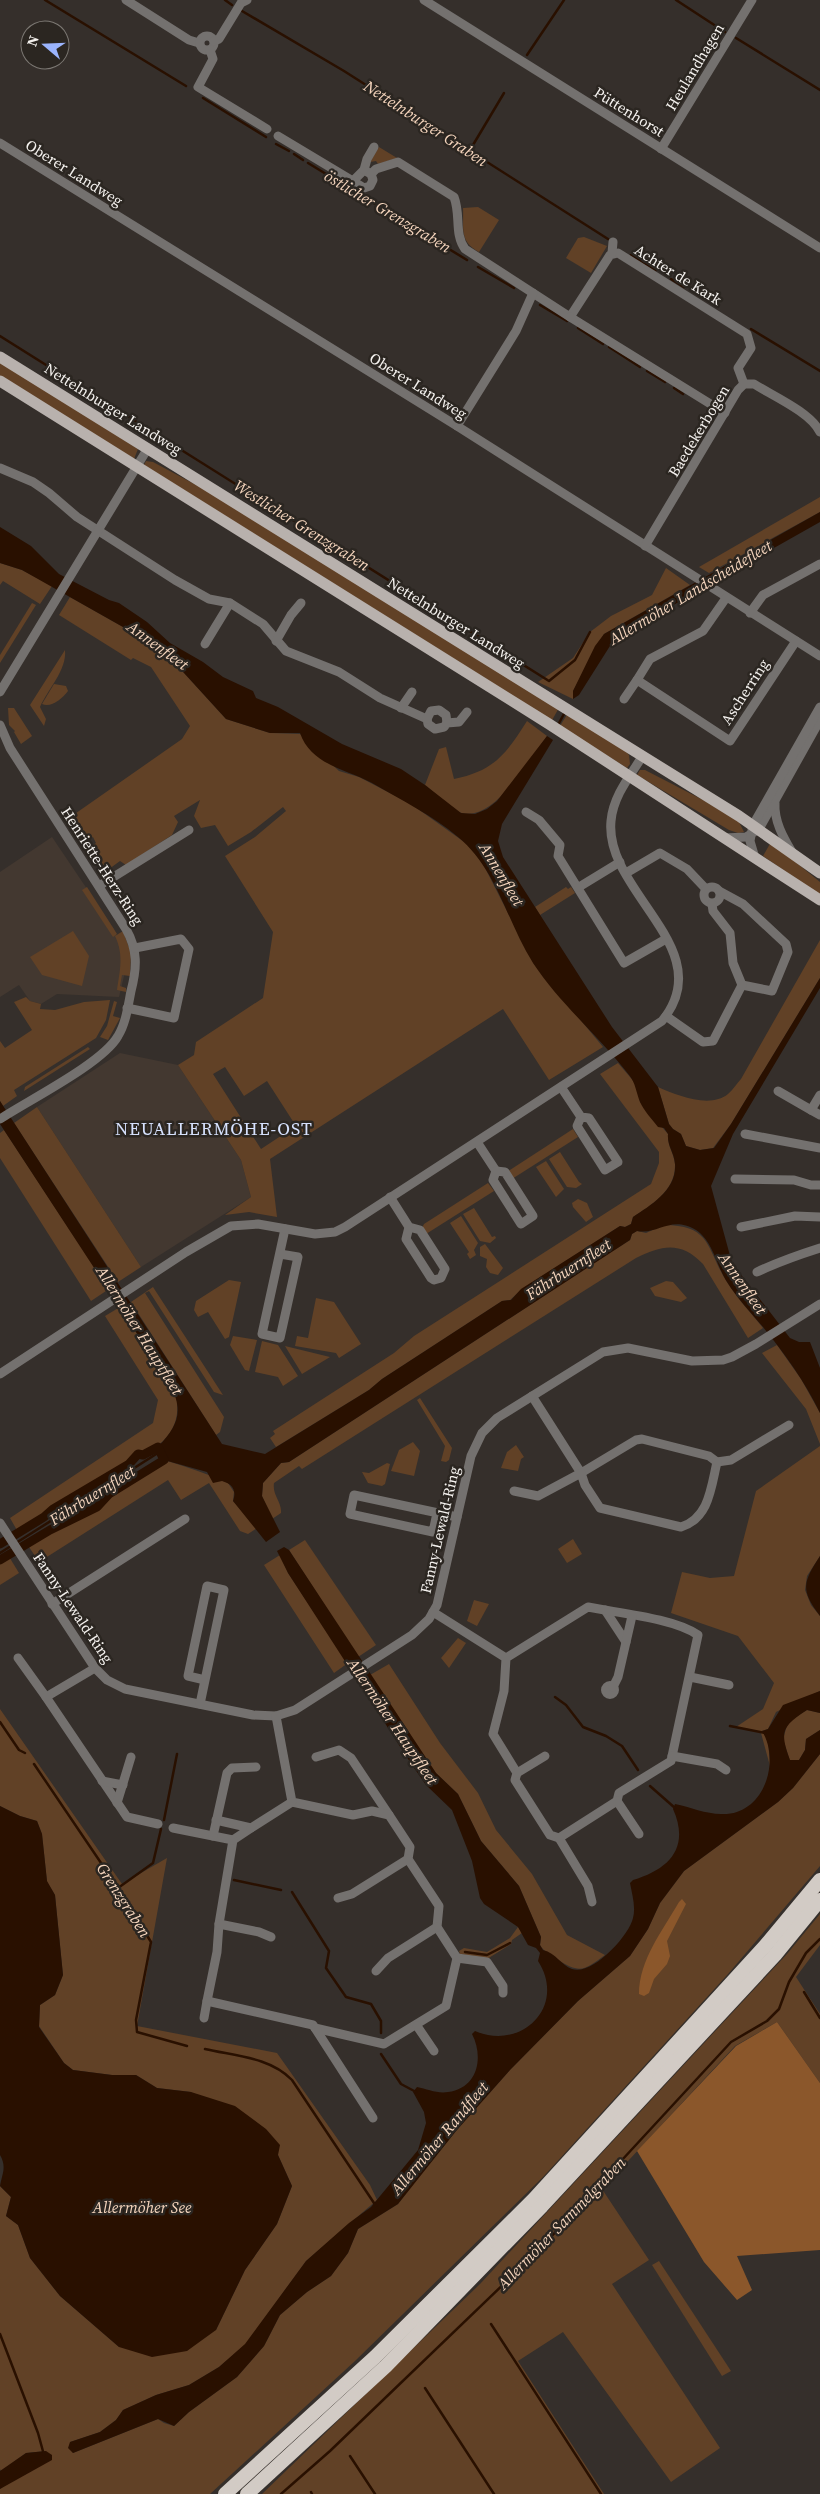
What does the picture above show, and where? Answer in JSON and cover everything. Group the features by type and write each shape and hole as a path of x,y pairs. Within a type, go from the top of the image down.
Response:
{"highway":[{"path":"225,2494 375,2357 534,2199 765,1946 820,1880"},
{"path":"247,2494 386,2366 535,2213 775,1955 820,1900"}],"main road":[{"name":"Nettelnburger Landweg","path":"0,357 642,757 754,830 792,852 820,873"},
{"path":"0,381 549,724 820,900"}],"street":[{"path":"126,0 189,40 199,43 204,50 212,46 219,39 241,3 247,0"},
{"name":"Püttenhorst","path":"424,0 820,248"},
{"name":"Heulandhagen","path":"661,148 752,0"},
{"path":"212,46 213,59 198,87 266,130"},
{"path":"278,136 361,187 368,187 373,180 368,172 374,147"},
{"name":"Oberer Landweg","path":"0,143 457,426 750,614 820,656"},
{"path":"353,181 368,172 398,162 454,197 457,205 459,241 465,249 725,413"},
{"path":"612,253 613,242"},
{"name":"Achter de Kark","path":"570,317 612,253 618,253 747,334 751,348 738,368 744,384"},
{"path":"457,426 516,331 533,293"},
{"name":"Baedekerbogen","path":"645,546 744,384 754,384 804,415 816,424 820,432"},
{"path":"0,692 148,448"},
{"path":"0,468 32,482 77,517 209,599 230,603 263,624 286,651 339,672 380,698 427,719"},
{"path":"750,614 763,595 820,564"},
{"path":"624,699 650,659 703,631 726,598"},
{"path":"276,641 291,615 302,602"},
{"path":"205,644 230,603"},
{"name":"Ascherring","path":"636,680 730,741 796,641"},
{"path":"401,708 412,692"},
{"path":"756,858 750,846 754,830 820,707"},
{"path":"447,723 446,715 440,710 432,711 427,719 428,724 434,730 444,727 447,723 459,722 467,712"},
{"path":"724,838 734,839 754,830 775,801 820,720"},
{"name":"Henriette-Herz-Ring","path":"0,725 10,748 126,929 135,948 135,977 118,1036 102,1055 0,1119"},
{"path":"0,1374 108,1302 231,1226 251,1223 315,1234 334,1232 605,1059 666,1016 676,996 679,978 674,954 626,873 612,843 611,820 616,800 642,757"},
{"path":"775,801 775,814 782,836 792,852"},
{"path":"526,812 539,820 560,845 558,856 579,887 624,963 666,939"},
{"path":"99,886 189,830"},
{"path":"626,873 660,853 687,869 706,889"},
{"path":"579,887 620,862"},
{"path":"706,889 711,887 743,904 786,944 788,952 772,991 742,985"},
{"path":"706,889 704,897 706,901 712,904"},
{"path":"712,904 719,899 718,891"},
{"path":"666,1016 703,1042 713,1041 742,985 733,963 730,933 713,911 712,904"},
{"path":"127,1008 174,1018 189,949 181,939 135,948"},
{"path":"561,1087 581,1117 589,1118 618,1162 605,1170 577,1126 581,1117"},
{"path":"778,1091 820,1115"},
{"path":"811,1110 820,1095"},
{"path":"745,1134 820,1148"},
{"path":"477,1142 496,1171"},
{"path":"496,1171 505,1172 533,1216 521,1224 492,1180 496,1171"},
{"path":"735,1179 794,1180 811,1185 820,1185"},
{"path":"390,1197 409,1227 420,1230 445,1269 441,1278 434,1280 431,1278 406,1239 409,1227"},
{"path":"741,1227 795,1216 820,1217"},
{"path":"280,1254 298,1257 280,1338 262,1334 284,1229"},
{"path":"757,1272 787,1258 793,1258 804,1252 820,1248"},
{"name":"Fanny-Lewald-Ring","path":"2,1527 95,1668 107,1680 125,1689 253,1715 276,1716 295,1710 412,1635 433,1612 441,1594 471,1456 478,1440 496,1418 592,1357 609,1350 628,1348 692,1361 714,1362 732,1357 820,1304"},
{"path":"532,1396 581,1473 600,1508 681,1526 693,1522 703,1511 717,1462"},
{"path":"514,1491 538,1496 636,1440 642,1439 708,1456 717,1462 731,1460 789,1425"},
{"path":"437,1513 433,1532 350,1514 354,1495 437,1513 458,1518"},
{"path":"52,1604 185,1519"},
{"path":"200,1704 224,1590 207,1586 188,1676 205,1680"},
{"path":"506,1658 588,1607 672,1624 698,1635 671,1761 619,1793 617,1801 558,1838"},
{"path":"605,1610 626,1642"},
{"path":"433,1612 506,1658"},
{"path":"612,1687 618,1677 632,1616"},
{"path":"18,1658 127,1817 158,1824"},
{"path":"506,1658 504,1691 493,1734 517,1773"},
{"path":"46,1697 95,1668"},
{"path":"690,1677 728,1685"},
{"path":"276,1716 292,1802"},
{"path":"315,2028 384,2044 417,2026 446,2006 457,1958 437,1927 439,1906 408,1858 410,1847 350,1758 339,1750 316,1757"},
{"path":"545,1756 517,1773 515,1780 550,1835 558,1838 588,1886 592,1902"},
{"path":"672,1756 717,1764 726,1770"},
{"path":"117,1803 124,1786 131,1757"},
{"path":"213,1836 227,1773 232,1768 256,1767"},
{"path":"102,1781 124,1786"},
{"path":"617,1801 639,1834"},
{"path":"173,1828 233,1840 292,1802 353,1815 372,1812 389,1815"},
{"path":"216,1820 252,1828"},
{"path":"204,2018 217,1952 218,1924 233,1840"},
{"path":"338,1898 352,1894 408,1858"},
{"path":"218,1924 259,1932 271,1937"},
{"path":"376,1971 388,1958 437,1927"},
{"path":"457,1958 487,1962 503,1986 503,1993"},
{"path":"207,2001 313,2025 373,2118"},
{"path":"417,2026 434,2051"}],"shaded area":[{"path":"379,147 397,158 378,164 376,161 370,162"},
{"path":"478,207 499,220 479,252 465,239 463,228 463,208"},
{"path":"584,237 607,246 591,273 566,258 578,238"},
{"path":"0,361 138,449 134,459 0,377"},
{"path":"146,461 153,462 228,502 560,706 551,722 144,465"},
{"path":"820,497 820,512 709,573 699,567"},
{"path":"0,563 22,570 52,586 40,604 3,581 0,585"},
{"path":"666,568 690,585 604,634 573,691 573,699 538,682 573,658 590,632 611,616 652,595"},
{"path":"70,597 146,640 174,662 226,719 270,733 300,734 339,771 359,777 411,804 467,844 483,864 534,964 603,1047 549,1080 503,1009 270,1159 277,1217 249,1212 225,1215 251,1197 241,1160 178,1065 194,1055 196,1042 263,998 273,932 225,856 255,837 286,811 283,807 251,832 228,846 215,825 201,828 194,816 200,800 174,816 178,822 172,835 126,865 120,861 105,872 89,848 96,843 93,837 85,842 69,818 182,739 190,726 151,667 133,658 131,660 59,615","holes":["225,1067 244,1096 267,1081 296,1126 261,1149 213,1074"]},
{"path":"32,603 36,605 0,663 0,655"},
{"path":"65,650 65,657 60,672 40,707 46,719 44,726 30,705"},
{"path":"54,684 66,686 68,691 56,702 49,705 42,704"},
{"path":"8,708 14,708 32,736 21,744 15,731 9,725"},
{"path":"568,713 624,749 629,755 630,764 627,768 560,726"},
{"path":"527,721 547,736 522,772 499,798 487,808 474,813 462,813 448,805 425,785 439,749 446,747 454,779 468,776 489,766 498,759"},
{"path":"640,770 645,770 705,801 739,822 744,832 738,833 729,830 637,775"},
{"path":"52,837 114,929 123,951 124,976 119,997 57,994 41,1004 30,1001 19,985 0,997 0,872"},
{"path":"771,842 820,882 820,895 763,856"},
{"path":"87,887 117,934 113,937 82,890"},
{"path":"566,887 568,889 571,887 575,893 540,915 535,907"},
{"path":"73,931 89,956 82,986 42,975 30,957"},
{"path":"123,931 131,953 130,976 122,975 120,986 126,988 126,992 117,990 120,950 115,936"},
{"path":"820,940 820,978 731,1124 713,1148 700,1150 686,1146 681,1134 669,1124 658,1087 683,1097 703,1100 721,1098 728,1094 741,1079"},
{"path":"26,997 30,1001 41,1004 40,1009 55,1010 84,1002 110,1000 106,1020 96,1038 14,1090 17,1096 3,1106 0,1101 0,1041 5,1048 32,1030 14,1002"},
{"path":"114,1001 117,1002 113,1016 120,1018 108,1040 100,1037 107,1026"},
{"path":"88,1047 90,1049 24,1091 25,1087"},
{"path":"120,1053 178,1065 241,1160 251,1197 141,1267 37,1107"},
{"path":"618,1063 636,1084 640,1102 668,1134 675,1164 674,1173 672,1182 661,1196 633,1217 631,1224 625,1227 620,1226 522,1289 510,1300 502,1301 382,1379 369,1390 276,1447 270,1438 275,1434 273,1431 394,1353 414,1336 651,1184 659,1163 659,1152 600,1074"},
{"path":"37,1107 141,1267 118,1282 14,1123"},
{"path":"573,1129 578,1137 512,1179 507,1172"},
{"path":"4,1130 109,1289 91,1301 0,1158 0,1133"},
{"path":"560,1152 582,1184 576,1188 567,1187 549,1159"},
{"path":"546,1161 564,1189 556,1197 536,1167"},
{"path":"488,1183 494,1191 426,1234 422,1228 424,1224"},
{"path":"578,1199 587,1203 593,1217 586,1222 573,1207 572,1203"},
{"path":"474,1208 492,1237 495,1236 496,1238 490,1243 480,1241 463,1214"},
{"path":"461,1216 478,1243 474,1250 476,1255 470,1259 467,1254 469,1252 450,1223"},
{"path":"664,1225 691,1229 706,1241 731,1288 763,1328 748,1338 703,1264 695,1257 687,1252 671,1247 654,1250 636,1258 302,1469 299,1466 274,1483 274,1491 281,1513 272,1519 262,1496 263,1483 281,1463 289,1462 630,1240 632,1234 637,1231 646,1233"},
{"path":"485,1244 503,1268 498,1275 490,1273 486,1267 487,1259 480,1256 480,1247"},
{"path":"229,1280 241,1282 229,1337 225,1339 208,1312 198,1317 194,1310 196,1301"},
{"path":"666,1281 673,1282 687,1298 681,1302 655,1296 650,1288"},
{"path":"153,1287 223,1395 214,1392 149,1291 145,1293 224,1417 220,1432 216,1435 131,1302"},
{"path":"316,1298 334,1302 361,1344 339,1358 336,1353 295,1346 297,1336 308,1338"},
{"path":"120,1307 176,1396 177,1412 173,1427 159,1444 145,1453 138,1454 129,1464 18,1532 10,1518 153,1423 158,1400 105,1316"},
{"path":"233,1336 257,1340 249,1371 245,1370 230,1345"},
{"path":"262,1341 278,1345 298,1376 283,1386 278,1377 255,1372"},
{"path":"777,1345 801,1379 820,1413 820,1444 806,1409 762,1353"},
{"path":"285,1346 330,1357 302,1374"},
{"path":"420,1398 452,1448 449,1460 446,1462 441,1461 445,1446 417,1400"},
{"path":"413,1442 420,1451 414,1476 391,1471 399,1450"},
{"path":"516,1445 524,1457 521,1459 518,1471 501,1468 507,1452"},
{"path":"820,1446 820,1556 807,1576 805,1590 811,1605 820,1616 820,1691 776,1712 768,1729 762,1731 768,1739 770,1766 761,1733 736,1727 763,1709 774,1683 738,1636 671,1613 682,1572 710,1578 734,1576 756,1491"},
{"path":"164,1460 228,1483 234,1492 233,1501 257,1528 248,1534 240,1531 209,1483 181,1500 168,1480 39,1562 27,1544 97,1507 109,1494"},
{"path":"387,1463 390,1464 385,1484 382,1486 368,1483 362,1472 369,1473"},
{"path":"573,1539 582,1554 567,1563 558,1549"},
{"path":"305,1540 376,1645 358,1657 289,1550"},
{"path":"8,1555 19,1573 0,1585 0,1560"},
{"path":"280,1555 288,1573 348,1663 334,1673 264,1565"},
{"path":"474,1600 489,1604 477,1626 467,1621"},
{"path":"458,1638 466,1643 449,1668 441,1658"},
{"path":"389,1664 440,1743 478,1793 496,1830 532,1874 567,1935 605,1955 587,1967 577,1969 558,1960 540,1945 541,1937 519,1886 481,1841 458,1794 436,1773 370,1675"},
{"path":"0,1709 122,1884 167,1858 137,2026 277,2053 370,2185 377,2200 306,2261 246,2344 219,2367 189,2385 156,2395 123,2410 116,2420 100,2432 70,2442 73,2453 158,2419 174,2426 189,2412 237,2377 264,2346 280,2315 307,2292 331,2276 348,2253 358,2229 398,2204 456,2131 510,2070 578,2001 630,1956 648,1929 660,1903 684,1871 778,1802 793,1788 820,1754 820,1866 728,1974 543,2177 355,2361 210,2494 0,2494 0,2489 46,2451 26,2453 1,2471 0,2469 0,2186 11,2197 6,2216 18,2225 30,2258 60,2296 119,2347 216,2330 245,2270 277,2224 292,2186 278,2155 191,2092 157,2088 136,2075 112,2075 73,2070 64,2063 39,2026 40,2005 55,1995 63,1975 55,1895 47,1882 42,1834 37,1821 20,1816 0,1806"},
{"path":"807,1710 820,1713 820,1730 806,1739 805,1750 799,1760 790,1761 783,1739 788,1722"},
{"path":"682,1899 686,1904 667,1941 670,1956 667,1964 654,1979 649,1993 644,1996 639,1994 640,1981 647,1957 659,1934"},
{"path":"820,1914 820,1945 796,1977 820,2014 820,2083 777,2022 735,2046 602,2189 649,2260 612,2284 720,2448 671,2482 563,2332 518,2361 604,2494 262,2494 480,2284 787,1954"},
{"path":"518,1927 522,1933 512,1940 511,1944 487,1959 460,1954 459,1951 464,1948 487,1952 510,1938"},
{"path":"777,2022 820,2083 820,2250 737,2256 752,2290 737,2300 704,2262 637,2151 736,2046"},
{"path":"659,2261 731,2371 722,2376 652,2265"}],"water":[{"path":"820,512 820,522 615,638 579,695 573,699 573,691 595,646 604,634"},
{"path":"0,527 31,546 59,574 109,600 119,603 147,622 170,643 203,662 223,677 253,691 256,698 278,707 342,744 401,769 461,813 475,814 487,809 497,801 547,736 553,740 502,824 498,841 503,857 612,1027 658,1087 669,1124 681,1134 686,1146 700,1150 714,1148 731,1124 820,978 820,988 733,1134 711,1186 732,1263 790,1338 799,1342 810,1342 820,1368 820,1413 808,1390 787,1358 723,1276 707,1241 696,1230 679,1224 637,1231 632,1234 630,1240 289,1462 281,1463 263,1483 262,1496 280,1532 266,1542 233,1501 234,1491 231,1486 222,1481 213,1483 207,1472 164,1460 158,1447 174,1425 178,1410 170,1384 0,1124 0,1101 222,1444 265,1454 369,1390 382,1379 502,1301 511,1300 521,1289 620,1226 625,1227 631,1224 633,1217 662,1196 672,1182 675,1164 668,1134 664,1128 658,1127 644,1109 631,1078 555,992 533,963 483,864 458,837 438,822 372,783 330,765 312,752 305,744 300,733 270,733 226,719 174,662 146,640 22,570 0,563"},
{"path":"284,1547 289,1550 436,1773 458,1794 481,1841 519,1886 541,1937 540,1945 543,1950 572,1969 580,1970 599,1961 625,1935 634,1914 630,1883 657,1870 666,1863 678,1845 678,1823 673,1809 675,1804 715,1814 736,1812 748,1806 758,1797 769,1771 770,1757 762,1731 768,1729 783,1705 820,1691 820,1713 807,1710 792,1721 784,1736 790,1760 799,1760 805,1750 806,1739 820,1730 820,1754 793,1788 778,1802 684,1871 660,1903 648,1929 630,1956 578,2001 510,2070 456,2131 398,2204 358,2229 348,2253 331,2276 307,2292 280,2315 264,2346 237,2377 189,2412 174,2426 158,2419 73,2453 68,2448 70,2442 100,2432 116,2420 123,2410 156,2395 189,2385 219,2367 245,2344 306,2261 349,2223 371,2207 418,2150 426,2123 424,2112 413,2092 417,2087 436,2092 448,2092 466,2084 472,2078 478,2061 476,2043 472,2034 475,2031 492,2036 509,2035 523,2030 535,2020 543,2008 547,1994 546,1978 538,1961 540,1953 536,1948 528,1945 518,1927 484,1904 480,1898 472,1861 452,1810 426,1785 410,1762 288,1573 277,1551"},
{"path":"820,1556 820,1616 809,1599 806,1586 810,1573"},
{"name":"Allermöher See","path":"0,1806 20,1816 37,1821 42,1834 47,1881 55,1895 63,1975 55,1995 40,2005 39,2027 64,2063 73,2070 112,2075 136,2075 157,2088 191,2092 235,2106 266,2129 280,2145 278,2155 292,2186 277,2224 245,2270 216,2330 187,2351 152,2357 119,2347 60,2296 30,2258 18,2225 6,2216 11,2197 0,2186 4,2167 0,2155"},
{"path":"46,2451 52,2455 52,2460 0,2489 0,2471 26,2453"}],"waterway":[{"path":"45,0 186,86"},
{"name":"Nettelnburger Graben","path":"225,0 232,5"},
{"path":"527,55 564,0"},
{"path":"676,0 725,32"},
{"name":"Nettelnburger Graben","path":"242,11 344,71 608,239"},
{"path":"736,38 820,90"},
{"path":"470,150 504,93"},
{"path":"203,98 266,137"},
{"name":"östlicher Grenzgraben","path":"276,144 289,151"},
{"name":"östlicher Grenzgraben","path":"294,154 303,160"},
{"name":"östlicher Grenzgraben","path":"308,163 467,260"},
{"path":"631,255 656,270"},
{"name":"östlicher Grenzgraben","path":"478,267 514,288"},
{"path":"671,279 684,287"},
{"path":"540,305 567,321"},
{"path":"578,328 603,344"},
{"path":"751,329 820,371"},
{"name":"Westlicher Grenzgraben","path":"0,336 549,681 575,660 590,632"},
{"path":"609,347 640,367"},
{"path":"647,371 665,382"},
{"path":"674,388 683,394"},
{"name":"Allermöher Landscheidefleet","path":"558,725 565,712"},
{"path":"0,1544 44,1517 53,1509 129,1464 138,1454 143,1455 158,1447 164,1460 109,1494 97,1507 50,1530 0,1560"},
{"name":"Fährbuernfleet","path":"16,1543 161,1451"},
{"name":"Fährbuernfleet","path":"0,1553 11,1546"},
{"path":"555,1697 566,1705 583,1727 606,1736 622,1746 638,1770"},
{"name":"Grenzgraben","path":"0,1722 19,1750 25,1753"},
{"path":"730,1726 765,1733"},
{"path":"164,1820 177,1754"},
{"name":"Grenzgraben","path":"34,1764 118,1888 151,1942 136,2020 137,2032 187,2046"},
{"path":"650,1786 675,1808"},
{"path":"118,1888 153,1863 161,1829"},
{"path":"234,1880 281,1890"},
{"path":"292,1892 329,1951 326,1968 346,1997 371,2004 381,2021 381,2033"},
{"name":"Allermöher Sammelgraben","path":"281,2494 330,2451 537,2252 731,2042 767,2021 779,2009 789,1982 806,1953 820,1939"},
{"path":"465,1952 487,1955 510,1943"},
{"path":"804,1992 820,2018"},
{"path":"205,2049 252,2058 273,2066 292,2080 376,2206"},
{"path":"381,2054 401,2084 416,2092"},
{"path":"491,2324 601,2494"},
{"path":"0,2334 38,2433 44,2455"},
{"path":"425,2388 494,2494"},
{"path":"350,2456 375,2494"}],"district":[{"name":"NEUALLERMÖHE-OST","path":"214,1129"}],"water label":[{"name":"Annenfleet","path":"158,645"},
{"name":"Annenfleet","path":"502,874"},
{"name":"Annenfleet","path":"743,1283"},
{"name":"Allermöher Hauptfleet","path":"140,1330"},
{"name":"Allermöher Hauptfleet","path":"393,1721"},
{"name":"Allermöher Randfleet","path":"439,2138"}]}
